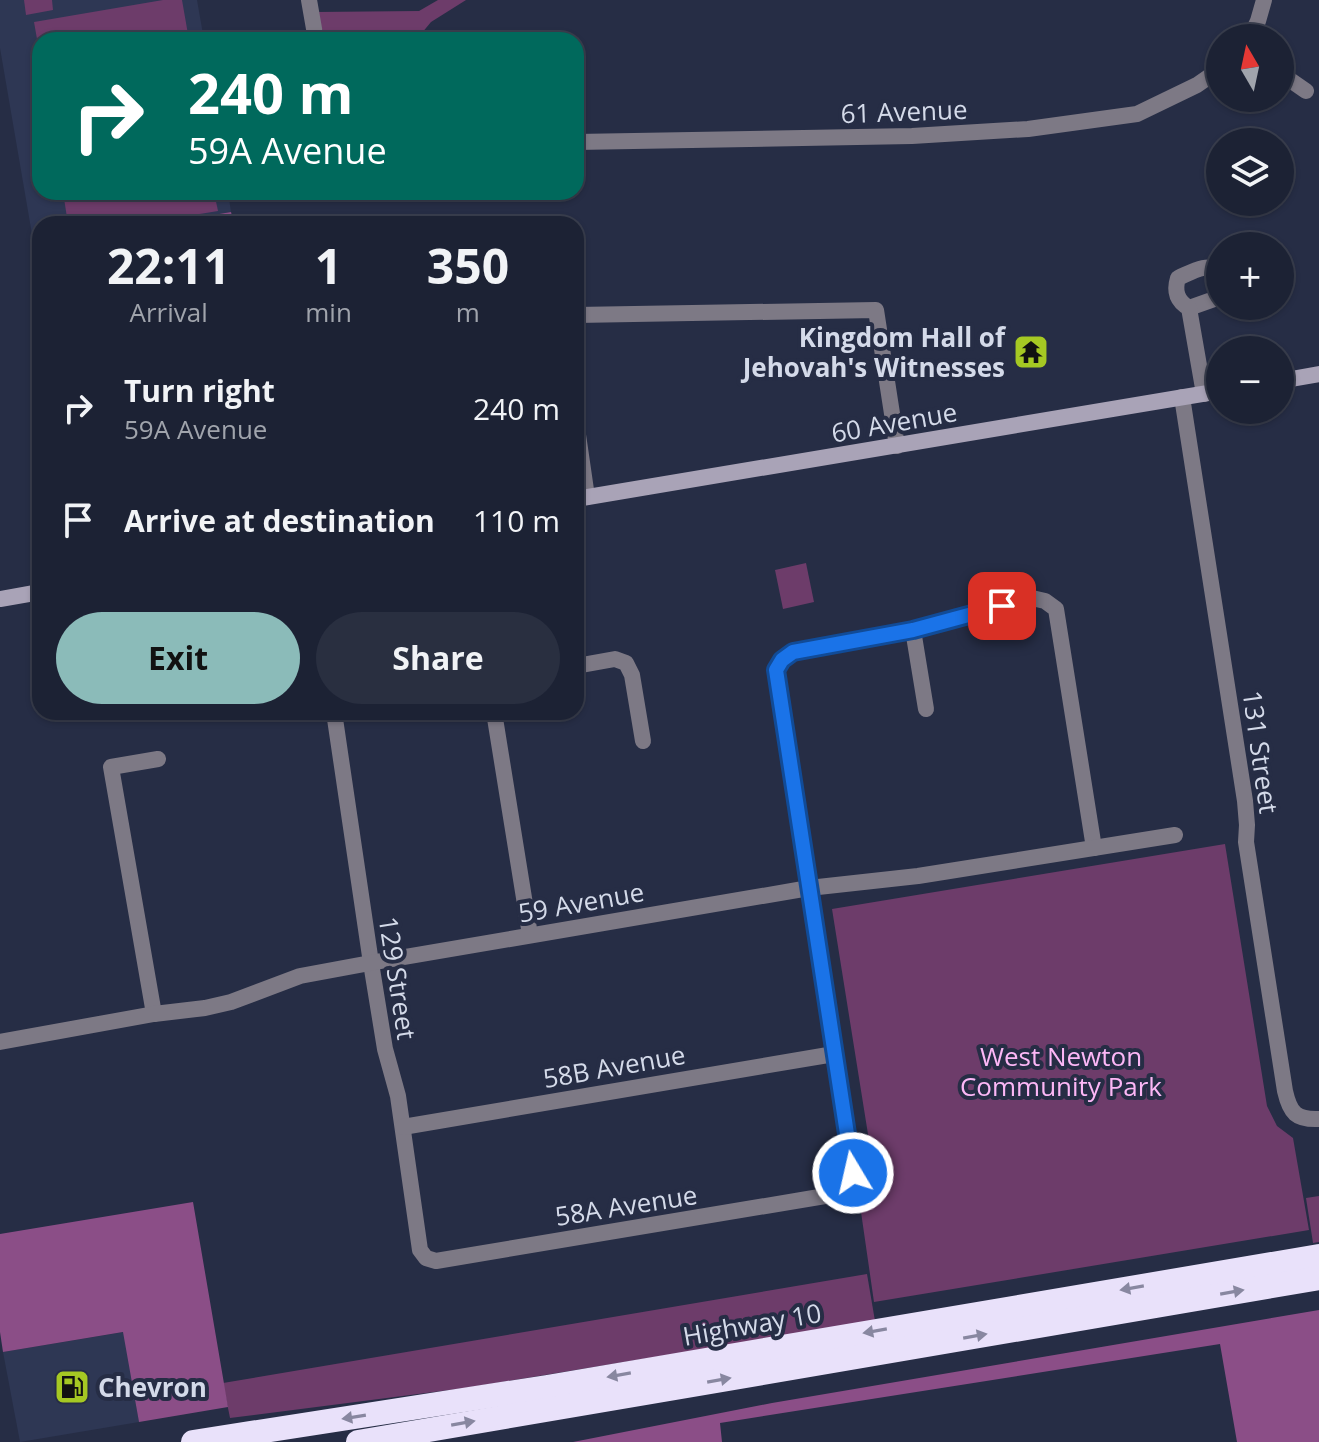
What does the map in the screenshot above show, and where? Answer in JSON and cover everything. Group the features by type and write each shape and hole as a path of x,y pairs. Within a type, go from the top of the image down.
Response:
{"highway":[{"name":"Highway 10","path":"193,1442 562,1385 1319,1256"},
{"name":"Highway 10","path":"358,1442 1319,1278"}],"street":[{"path":"309,0 315,32"},
{"path":"1257,24 1264,0"},
{"name":"61 Avenue","path":"584,142 912,136 1028,129 1137,114 1206,79"},
{"path":"1294,83 1306,91"},
{"path":"1206,266 1178,278 1176,285 1177,296 1189,308 1206,370"},
{"path":"1189,308 1206,302"},
{"path":"584,315 876,310 897,446"},
{"path":"1294,378 1319,374"},
{"name":"60 Avenue","path":"584,498 1206,393"},
{"name":"131 Street","path":"1182,397 1245,801 1246,842 1285,1091 1294,1113 1319,1119"},
{"path":"0,599 32,593"},
{"path":"834,1054 776,670 782,660 793,652 913,630 1032,598 1045,601 1056,609 1094,848"},
{"path":"913,630 926,709"},
{"path":"584,665 615,659 626,663 632,675 643,741"},
{"name":"129 Street","path":"335,720 371,963 385,1049 398,1096 420,1250"},
{"path":"495,720 530,935"},
{"path":"154,1014 111,767 158,759"},
{"name":"59 Avenue","path":"0,1042 154,1014 205,1008 231,1002 300,976 371,963 809,888 918,876 1175,835"},
{"name":"58B Avenue","path":"403,1127 834,1054"},
{"name":"58A Avenue","path":"420,1250 426,1258 436,1261 843,1193 853,1173 834,1054"}],"shaded area":[{"path":"0,0 197,0 203,32 32,32 32,200 229,200 231,212 207,216 32,216 32,234 0,48"},
{"path":"231,212 232,216 207,216"},
{"path":"193,1202 228,1407 139,1422 123,1332 3,1352 0,1332 0,1234"},
{"path":"1319,1310 1319,1442 1237,1442 1220,1344 720,1423 722,1442 573,1442 772,1403"},
{"path":"124,1332 139,1422 20,1442 3,1352"}],"green space":[{"path":"24,0 52,0 53,10 26,15"},
{"path":"163,0 182,0 188,32 36,32 34,22"},
{"path":"438,0 466,0 431,22 423,32 323,32 316,12 419,11"},
{"path":"64,200 216,200 218,211 188,216 67,216"},
{"path":"806,563 814,602 783,609 775,570"},
{"name":"West Newton Community Park","path":"1225,844 1267,1106 1277,1126 1293,1138 1309,1230 874,1302 860,1205 870,1193 875,1178 832,909"},
{"path":"1319,1196 1319,1242 1313,1243 1306,1198"},
{"path":"867,1274 875,1321 465,1388 230,1418 223,1383"}],"place":[{"name":"Kingdom Hall of Jehovah's Witnesses","path":"1031,352"},
{"name":"Chevron","path":"72,1387"}],"route":[{"path":"853,1173 776,670 782,660 793,652 913,630 1002,606"}]}
